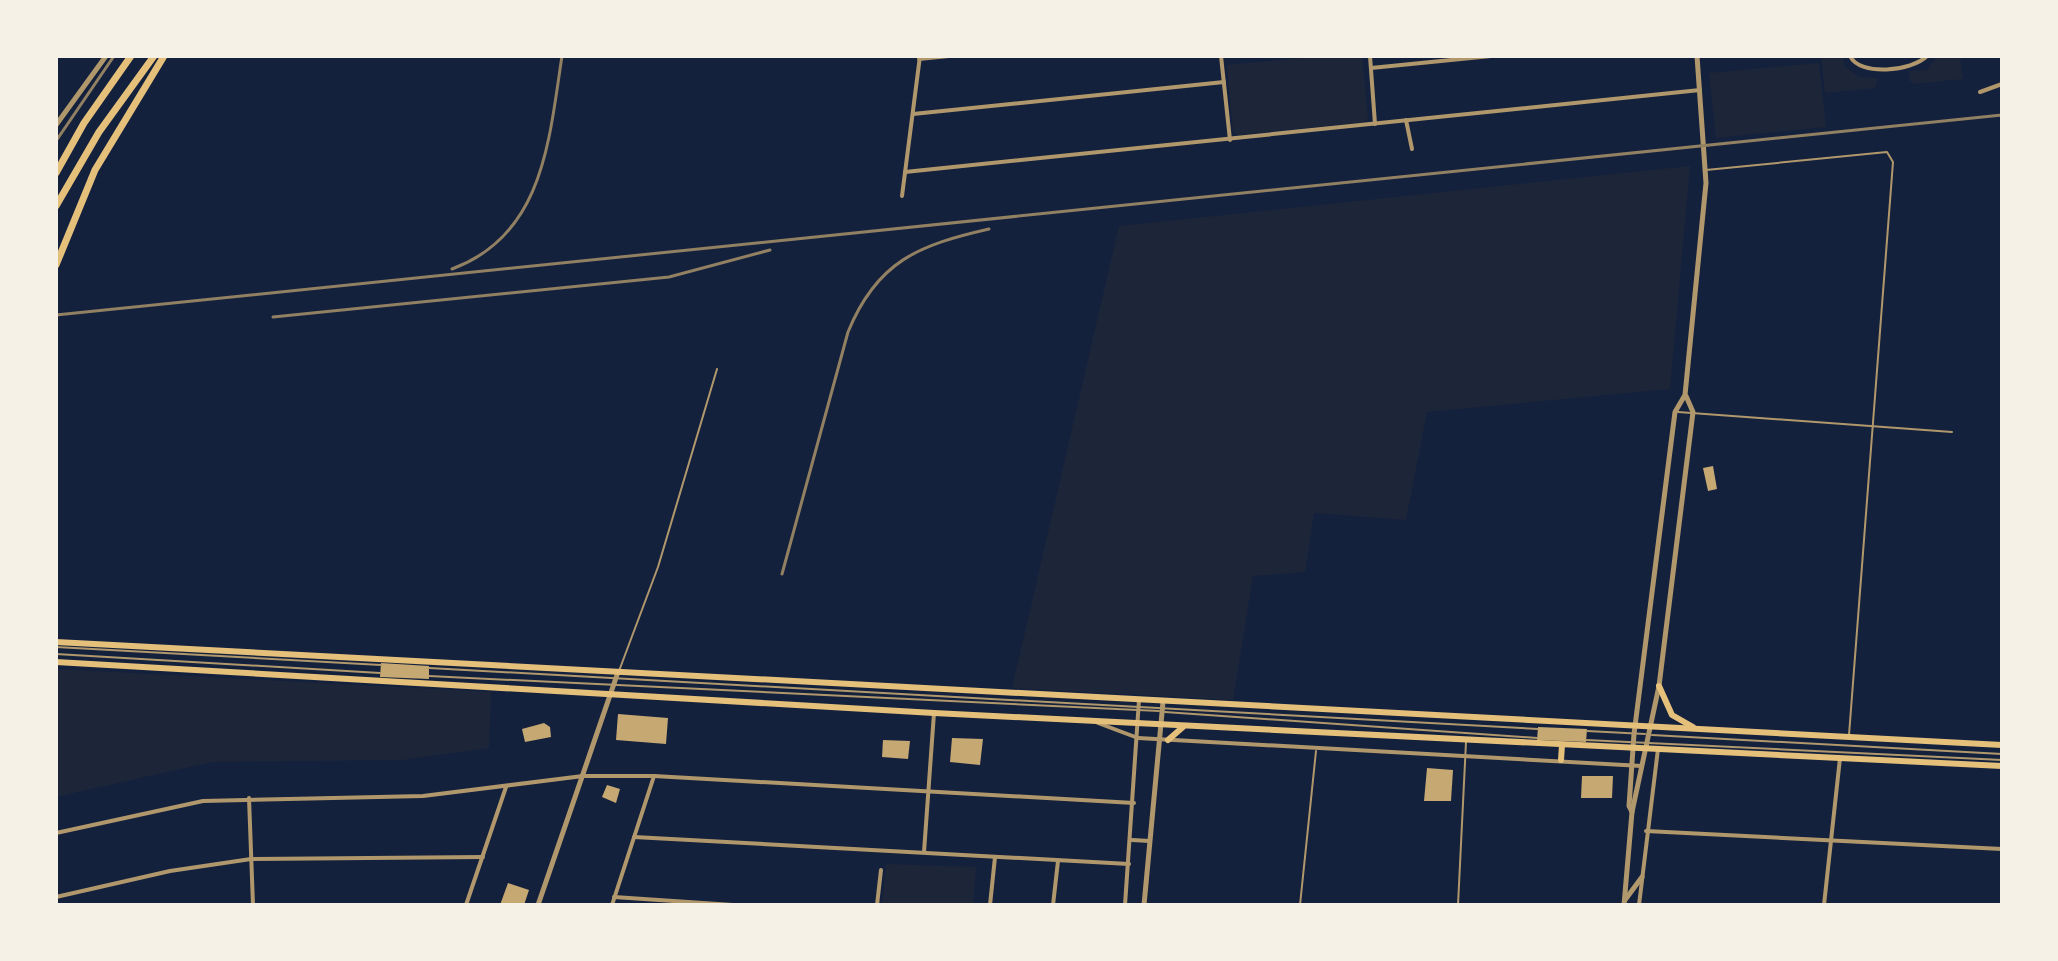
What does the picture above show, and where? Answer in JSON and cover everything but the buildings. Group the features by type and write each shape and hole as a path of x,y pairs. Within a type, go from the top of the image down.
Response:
{"highway":[{"path":"56,173 84,123 131,56"},
{"path":"56,206 99,132 154,56"},
{"path":"56,265 95,170 164,56"}],"main road":[{"path":"56,644 1634,737 1658,749 2002,763"},
{"path":"56,662 612,689 934,713 1562,745 1634,737 1651,731 1697,728 2002,745"},
{"path":"1659,686 1672,715 1697,728"},
{"path":"1168,740 1185,725"},
{"path":"1561,760 1562,745"}],"street":[{"path":"56,125 106,56"},
{"path":"902,196 919,58 949,56"},
{"path":"1221,56 1230,140"},
{"path":"1370,56 1375,124"},
{"path":"1371,68 1491,56"},
{"path":"1632,812 1629,806 1634,737 1675,412 1685,395 1706,170 1697,56"},
{"path":"1850,56 1856,66 1866,69 1915,64 1926,57"},
{"path":"913,114 1224,82"},
{"path":"1980,92 2002,84"},
{"path":"905,172 1700,90"},
{"path":"1406,120 1412,149"},
{"path":"1624,903 1632,812 1659,686 1693,412 1685,395"},
{"path":"538,905 617,675"},
{"path":"1125,905 1132,840 1139,706"},
{"path":"1144,905 1161,707"},
{"path":"924,852 934,713"},
{"path":"1088,719 1138,738 1158,740 1642,766"},
{"path":"1639,905 1658,749"},
{"path":"1824,905 1840,758"},
{"path":"56,833 180,805 249,798 423,796 583,776 654,776 1134,803"},
{"path":"612,905 654,776"},
{"path":"466,905 506,787"},
{"path":"249,798 253,905"},
{"path":"1646,831 2002,849"},
{"path":"634,837 1129,864"},
{"path":"1132,840 1150,841"},
{"path":"56,897 170,871 251,859 483,857"},
{"path":"990,905 995,857"},
{"path":"1053,905 1058,861"},
{"path":"877,905 881,870"},
{"path":"1624,903 1642,877"},
{"path":"614,897 733,905"}],"lane":[{"path":"1706,170 1887,152 1893,162 1849,737"},
{"path":"429,668 617,675 658,567 717,369"},
{"path":"1675,412 1952,432"},
{"path":"56,644 381,665"},
{"path":"56,654 380,673"},
{"path":"429,676 612,689 1139,706"},
{"path":"1161,707 1538,729"},
{"path":"1161,707 1537,738"},
{"path":"1587,731 1634,737"},
{"path":"1651,731 2002,754"},
{"path":"1586,740 1634,737"},
{"path":"1458,905 1466,739"},
{"path":"1646,745 2002,763"},
{"path":"1300,905 1317,748"}],"shaded area":[{"path":"1321,56 1362,56 1368,118 1365,122 1237,135 1233,131 1227,65"},
{"path":"1843,56 1844,66 1859,77 1878,78 1875,88 1825,93 1821,57"},
{"path":"1937,56 1960,56 1963,79 1914,84 1909,80 1910,71 1927,70"},
{"path":"1819,63 1826,127 1716,138 1709,73"},
{"path":"1690,166 1670,389 1427,412 1406,520 1314,513 1305,572 1253,576 1233,700 1012,688 1119,226"},
{"path":"56,669 491,692 489,748 402,760 212,762 56,797"},
{"path":"886,864 976,867 973,905 882,905"}],"railway":[{"path":"56,141 114,56"},
{"path":"452,269 483,254 506,233 524,209 546,151 562,56"},
{"path":"56,315 2002,115"},
{"path":"782,574 848,332 860,308 872,288 903,260 942,242 989,229"},
{"path":"273,317 669,277 770,250"}]}
